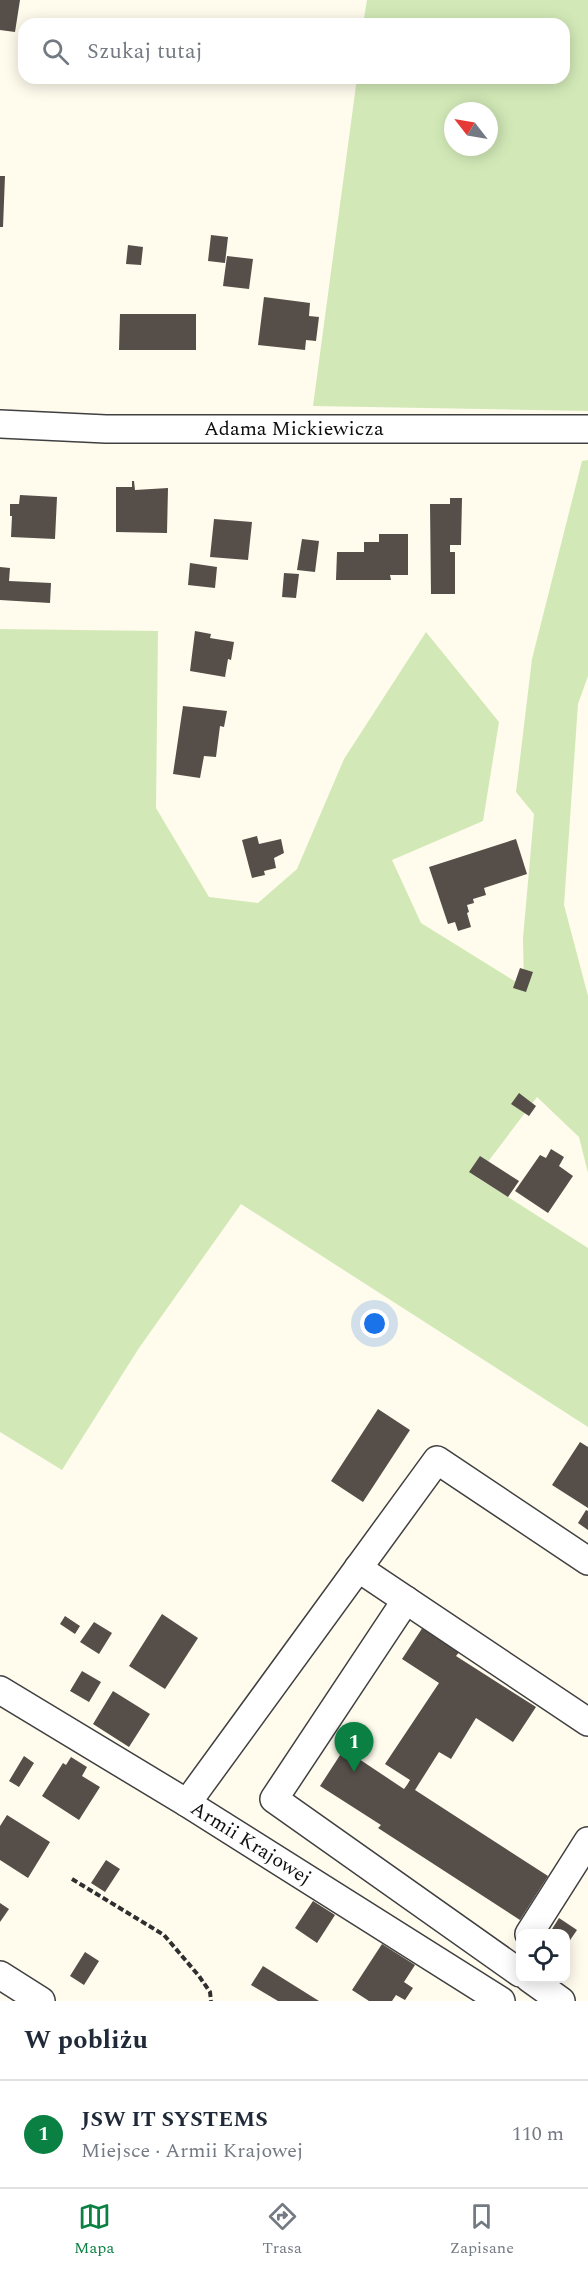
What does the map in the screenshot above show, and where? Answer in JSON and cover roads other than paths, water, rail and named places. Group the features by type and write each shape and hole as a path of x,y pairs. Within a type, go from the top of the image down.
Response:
{"street":[{"name":"Adama Mickiewicza","path":"0,424 105,429 588,429"},
{"path":"187,1803 437,1460 588,1561"},
{"path":"358,1568 588,1722"},
{"path":"406,1600 274,1799 516,1963"},
{"name":"Armii Krajowej","path":"0,1690 187,1803 501,2001"},
{"path":"533,1929 588,1841"},
{"path":"0,1975 41,2001"},
{"path":"540,1983 561,2001"}],"place":[{"name":"JSW IT SYSTEMS","path":"354,1772"}]}
